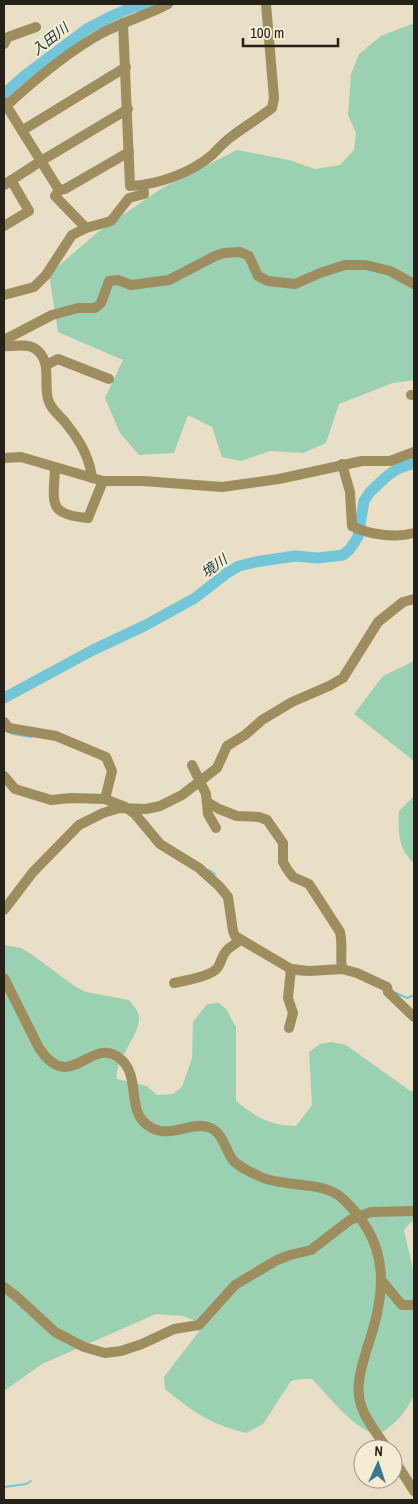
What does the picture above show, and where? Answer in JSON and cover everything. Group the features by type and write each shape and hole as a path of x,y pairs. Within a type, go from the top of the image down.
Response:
{"street":[{"path":"59,190 5,105 66,56 103,32 168,4"},
{"path":"123,23 130,186 143,185 169,179 198,165 211,156 230,138 272,108 274,98 266,4"},
{"path":"4,44 8,37 36,27"},
{"path":"22,130 126,67"},
{"path":"4,226 29,211 7,182 128,109"},
{"path":"86,228 55,196 59,190 65,189 129,152"},
{"path":"4,295 34,287 46,275 72,235 86,228 111,222 129,198 144,194 143,185"},
{"path":"4,340 52,315 78,308 94,308 100,303 109,281 118,280 131,285 169,280 224,253 240,252 249,256 258,276 268,281 295,284 345,265 366,265 390,271 414,284"},
{"path":"4,346 34,348 43,358 46,365 49,401 55,412 68,425 84,450 92,478"},
{"path":"46,365 58,359 109,379"},
{"path":"4,458 21,457 103,481 143,481 222,487 279,479 342,464 362,461 390,461 414,452"},
{"path":"342,464 350,492 352,526 373,533 404,536 414,533"},
{"path":"55,467 54,500 56,508 62,513 88,518 103,481"},
{"path":"4,910 33,872 79,825 103,813 125,807 146,809 160,806 182,795 217,768 227,746 245,735 262,720 292,702 343,678 378,622 403,602 414,599"},
{"path":"4,722 9,728 56,736 106,757 112,771 105,799"},
{"path":"192,765 198,781 206,794 208,814 216,828"},
{"path":"4,776 15,789 51,800 71,798 105,799 112,800 125,807 135,814 160,844 199,868 219,886 228,897 233,931 239,941 290,972 342,969 357,973 388,989 414,1017"},
{"path":"207,802 237,816 259,817 267,820 283,844 283,862 287,870 293,877 309,884 340,932 342,938 340,953 342,969"},
{"path":"174,983 188,980 218,968 222,956 239,941"},
{"path":"289,1028 293,1012 288,998 290,972"},
{"path":"4,978 39,1048 54,1065 64,1067 75,1066 96,1054 103,1053 118,1057 132,1074 134,1103 138,1113 143,1121 152,1128 171,1132 208,1126 222,1138 233,1160 239,1166 270,1180 324,1189 335,1193 359,1217 374,1239 379,1259 381,1280 378,1311 361,1372 358,1396 365,1414 381,1439"},
{"path":"4,1287 55,1332 104,1354 121,1351 142,1344 174,1329 198,1325 214,1311 235,1285 276,1260 311,1250 350,1220 371,1212 414,1211"},
{"path":"381,1280 402,1305 414,1305"},
{"path":"403,1474 414,1491"}],"green space":[{"path":"414,23 414,380 393,383 339,404 326,443 303,453 270,451 241,461 222,457 212,427 188,415 174,453 139,455 120,433 105,398 123,360 58,332 49,274 98,232 162,188 237,150 289,160 315,169 340,165 354,150 356,133 348,115 351,74 359,54 381,36"},
{"path":"414,661 414,761 354,714 383,676"},
{"path":"414,796 414,863 405,852 400,840 399,811"},
{"path":"4,945 21,948 86,992 129,1000 139,1016 139,1023 119,1064 117,1079 147,1086 157,1095 173,1094 182,1087 192,1058 193,1022 207,1004 219,1003 226,1009 236,1027 236,1101 264,1120 296,1126 312,1105 309,1052 320,1044 331,1042 346,1045 414,1092 414,1221 404,1230 414,1274 414,1395 404,1413 395,1423 377,1435 368,1431 350,1419 312,1379 291,1381 263,1424 246,1433 222,1426 202,1416 165,1389 164,1377 200,1330 196,1321 183,1316 156,1314 42,1364 4,1391"}],"waterway":[{"name":"入田川","path":"4,94 23,77 87,29 133,7 148,4"},
{"name":"境川","path":"4,698 195,598 239,566 295,556 318,558 343,555 350,549 358,537 364,501 370,492 397,469 414,463"},
{"path":"9,732 31,737"},
{"path":"209,870 215,874"},
{"path":"293,974 306,975"},
{"path":"396,993 407,998 414,995"},
{"path":"4,1487 26,1484 31,1481"}]}
